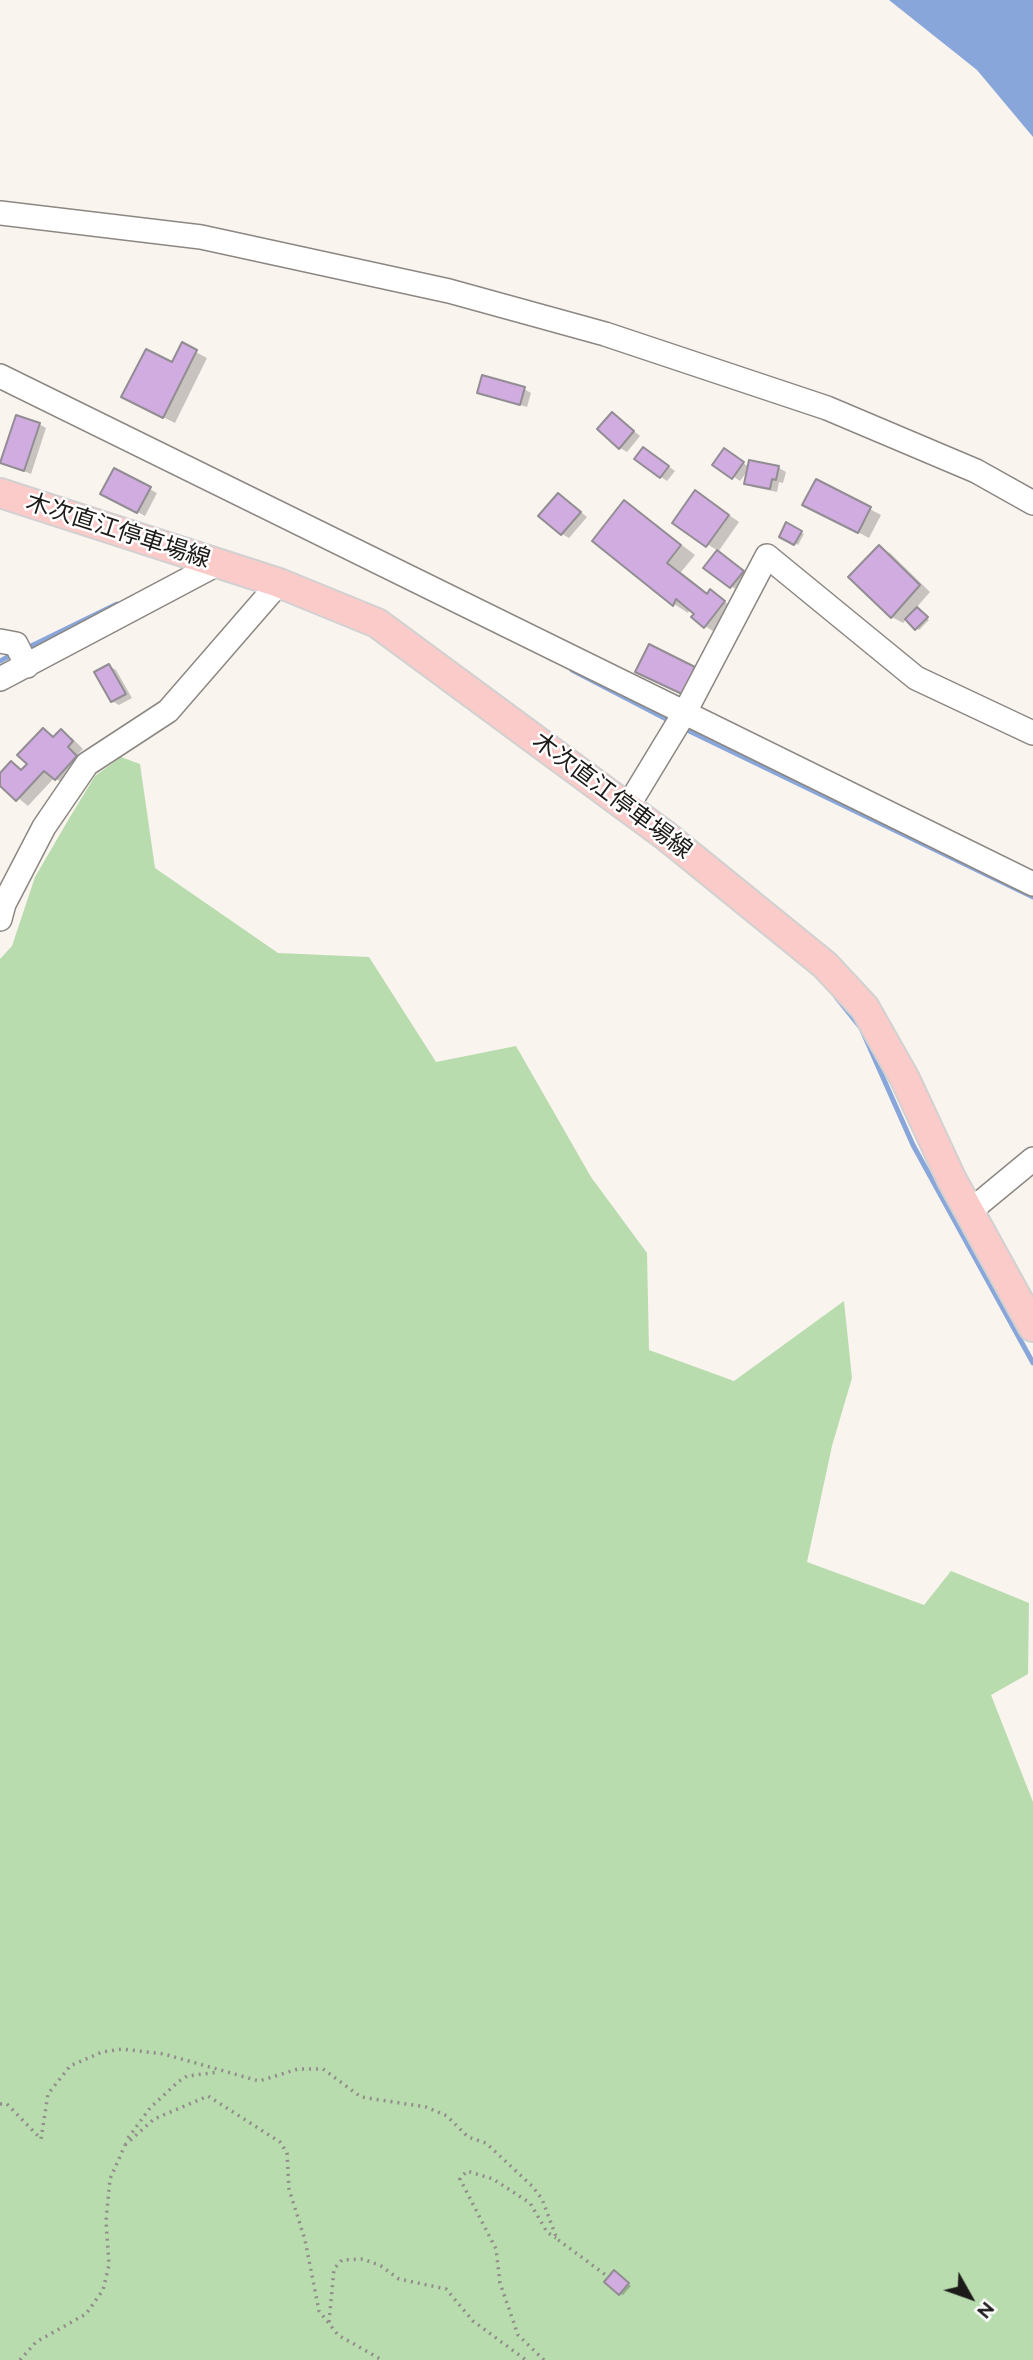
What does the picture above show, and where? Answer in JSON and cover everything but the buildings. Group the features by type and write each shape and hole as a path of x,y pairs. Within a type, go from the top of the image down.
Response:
{"main road":[{"name":"木次直江停車場線","path":"0,493 279,583 377,623 628,806 825,965 865,1008 905,1079 969,1212 1033,1327"}],"street":[{"path":"0,213 201,237 449,291 605,334 827,408 976,471 1033,503"},
{"path":"0,376 1033,884"},
{"path":"628,806 685,712 767,556 916,678 1033,733"},
{"path":"0,679 219,564"},
{"path":"0,919 4,904 44,827 87,764 168,711 279,583"},
{"path":"0,641 16,644 27,666"},
{"path":"969,1212 1029,1169"}],"path":[{"path":"0,2104 7,2104 40,2139 48,2094 70,2066 102,2052 138,2049 260,2081 298,2069 323,2069 361,2097 402,2102 447,2116 468,2137 486,2143 532,2186 542,2199 557,2239"},
{"path":"20,2360 36,2342 86,2314 103,2290 108,2264 106,2221 110,2179 125,2145 150,2108 187,2076 220,2072"},
{"path":"125,2145 153,2119 208,2096 280,2142 288,2153 289,2189 305,2239 319,2311 338,2335 382,2360"},
{"path":"544,2360 518,2335 500,2283 496,2249 460,2179 467,2171 493,2179 530,2203 547,2232 607,2276"},
{"path":"329,2324 334,2269 342,2260 363,2259 382,2266 399,2279 446,2289 473,2320 526,2360"}],"green space":[{"path":"121,757 140,764 155,868 278,953 369,957 436,1062 516,1046 591,1177 647,1253 649,1350 734,1381 844,1301 852,1378 832,1446 807,1562 924,1605 951,1571 1029,1603 1028,1674 991,1695 1033,1802 1033,2360 0,2360 0,959 12,946 35,877 70,817 95,776"}],"water":[{"path":"889,0 1033,0 1033,137 977,70"}],"waterway":[{"path":"25,649 117,604"},
{"path":"0,661 13,654"},
{"path":"572,670 672,722"},
{"path":"681,727 1033,897"},
{"path":"836,997 861,1028 913,1145 1033,1363"}]}
